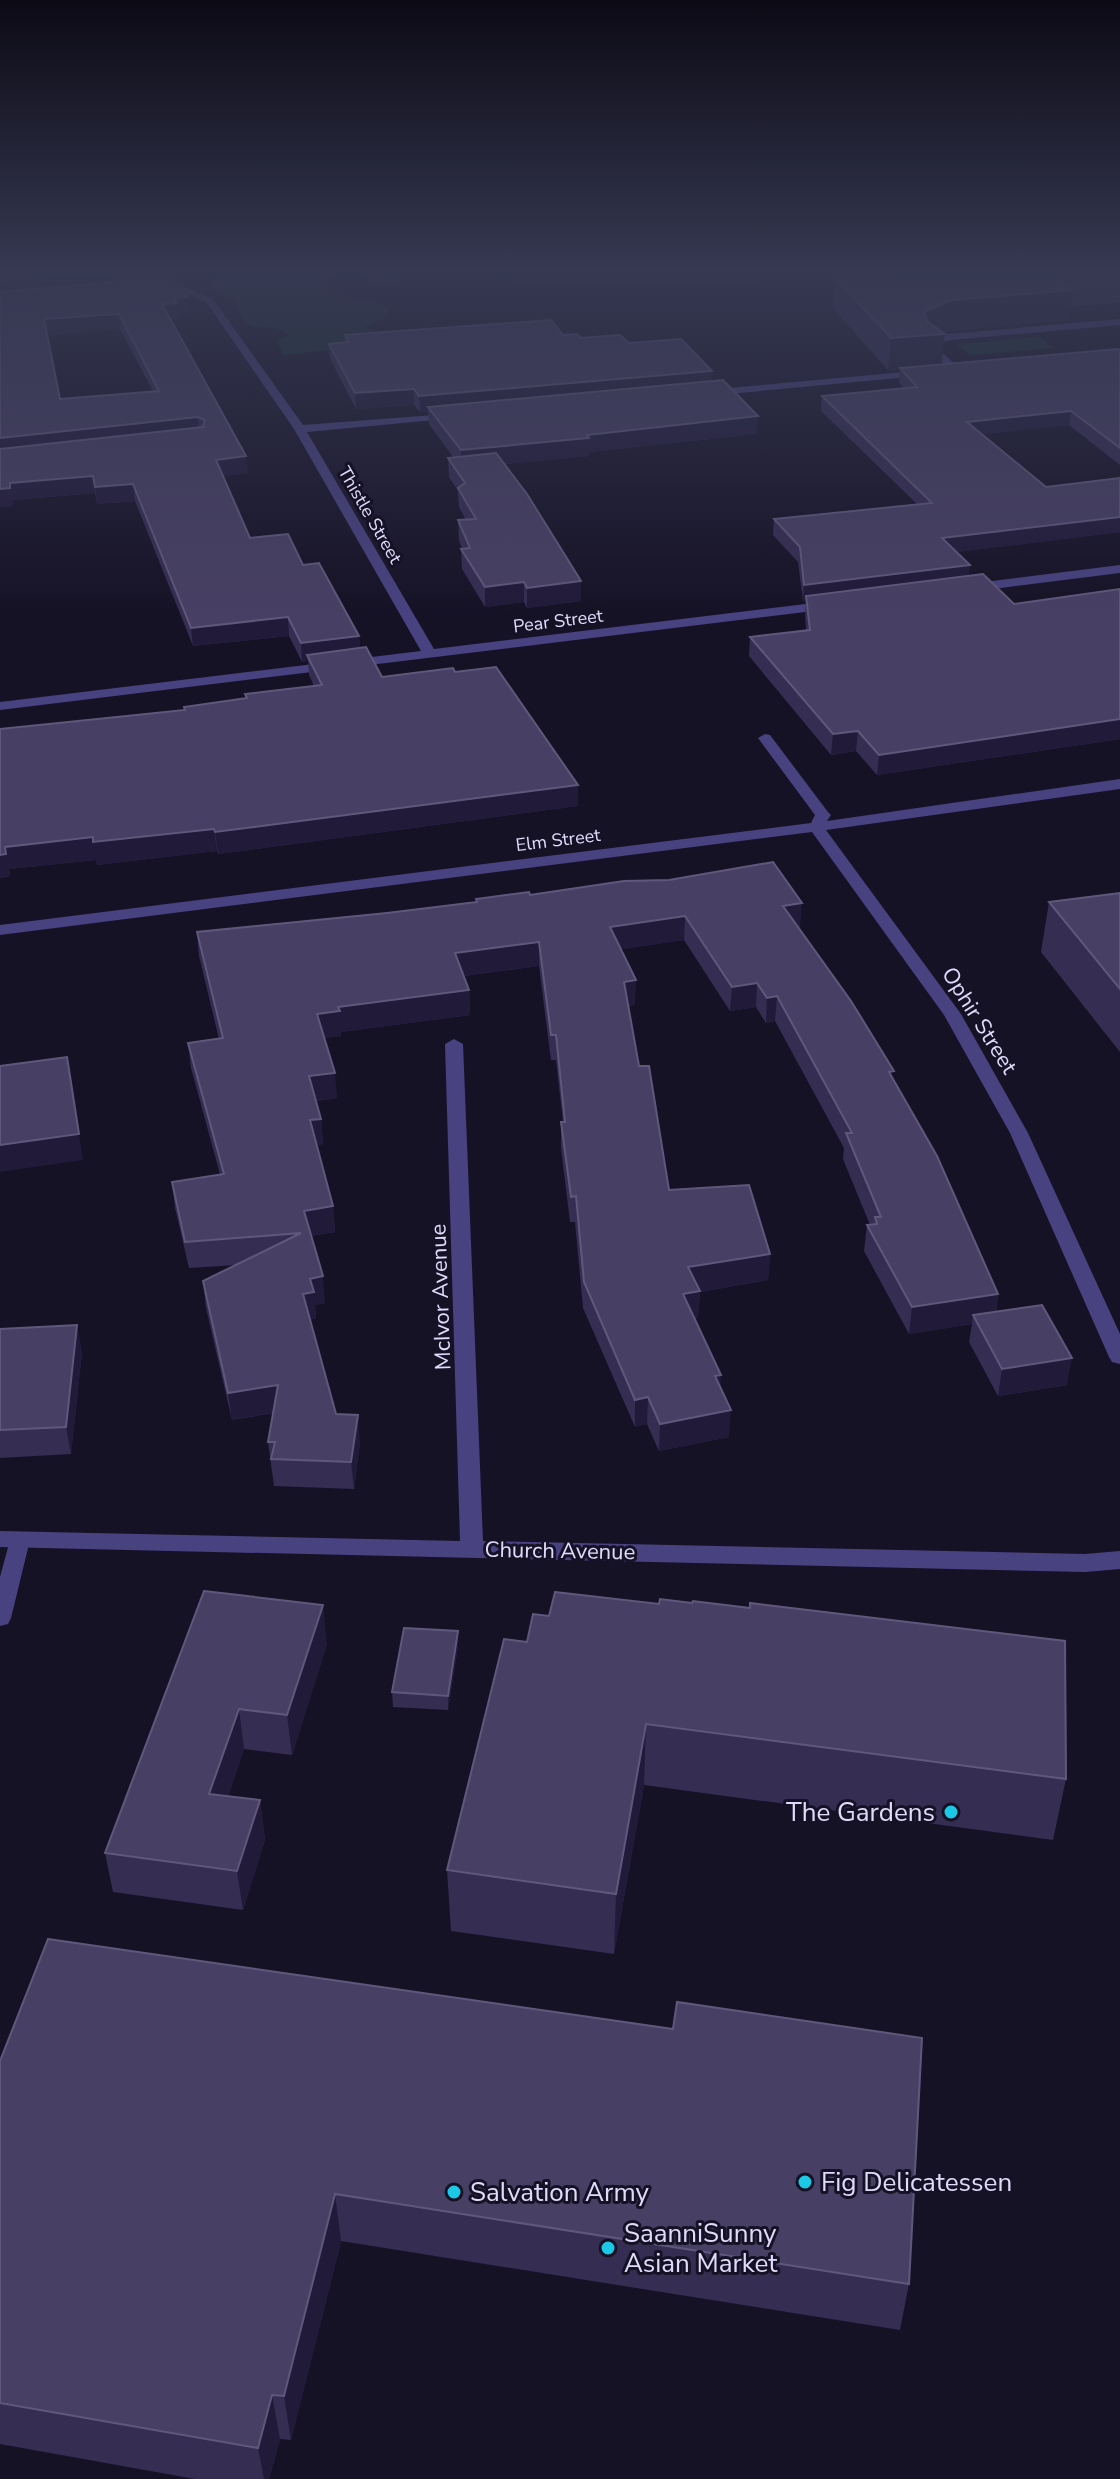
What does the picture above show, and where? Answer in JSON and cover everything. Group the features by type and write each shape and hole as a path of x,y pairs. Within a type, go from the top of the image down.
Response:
{"street":[{"name":"Thistle Street","path":"268,384 300,429 430,654"},
{"path":"689,394 804,384"},
{"path":"300,429 474,414"},
{"path":"947,591 1120,569"},
{"name":"Pear Street","path":"0,706 837,604"},
{"name":"Ophir Street","path":"765,738 823,815 816,827 952,1014 1019,1133 1120,1357"},
{"name":"Elm Street","path":"0,930 816,827 1120,784"},
{"name":"McIvor Avenue","path":"454,1044 472,1547"},
{"name":"Church Avenue","path":"10,1539 1085,1563 1120,1560"}],"lane":[{"path":"0,1618 10,1539"}],"building":[{"path":"0,384 57,384 60,399 159,391 155,384 206,384 246,456 216,460 250,538 288,534 303,565 319,563 359,636 301,643 288,617 191,628 133,484 95,487 93,476 10,483 10,488 0,489 0,449 203,427 205,420 198,417 0,438"},
{"path":"350,384 563,384 419,396 414,389 355,393"},
{"path":"683,384 727,384 758,416 587,435 589,438 461,450 428,407"},
{"path":"914,384 1120,384 1120,448 1071,411 967,422 1046,487 1120,478 1120,517 942,538 970,565 804,585 800,547 774,519 932,503 822,396 917,387"},
{"path":"496,453 527,494 581,581 527,588 524,582 485,587 461,549 470,548 458,520 476,519 458,488 465,483 448,458"},
{"path":"983,574 1014,604 1120,589 1120,719 879,755 858,731 833,734 750,637 810,630 806,596"},
{"path":"366,647 382,677 453,668 455,672 496,667 578,785 215,832 214,829 93,842 93,837 5,847 6,854 0,855 0,729 185,710 184,707 247,698 245,694 322,685 307,655"},
{"path":"773,862 802,903 783,906 851,1001 894,1071 889,1072 937,1156 998,1294 912,1307 867,1225 877,1224 875,1217 881,1217 846,1133 852,1133 777,996 767,998 757,983 732,987 685,916 610,927 636,980 624,982 639,1066 649,1066 669,1190 749,1185 770,1254 688,1267 700,1291 683,1294 721,1375 715,1376 731,1410 660,1424 648,1397 635,1400 584,1282 576,1196 571,1197 561,1122 565,1122 556,1035 551,1035 539,942 455,953 469,990 338,1007 340,1011 317,1014 335,1073 309,1076 321,1119 310,1120 333,1206 304,1211 323,1276 310,1279 314,1292 303,1294 336,1414 358,1415 351,1462 271,1459 275,1442 268,1442 278,1385 228,1393 203,1281 301,1233 185,1242 172,1182 224,1174 188,1043 223,1038 197,932 387,913 624,881 669,880"},
{"path":"1120,893 1120,989 1049,902"},
{"path":"67,1057 79,1134 0,1145 0,1066"},
{"path":"1042,1305 1072,1358 1002,1369 973,1315"},
{"path":"77,1325 66,1427 0,1430 0,1329"},
{"path":"204,1591 323,1605 287,1715 239,1709 209,1794 260,1800 237,1871 105,1853"},
{"name":"The Gardens","path":"555,1592 659,1604 660,1599 750,1608 750,1603 1065,1641 1066,1779 646,1724 616,1894 447,1870 504,1639 527,1642 533,1614 549,1616"},
{"path":"404,1628 458,1631 448,1696 392,1692"},
{"name":"Salvation Army","path":"48,1939 673,2029 677,2002 922,2038 909,2284 335,2194 284,2396 272,2395 258,2448 0,2403 0,2061"}],"place":[{"name":"The Gardens","path":"951,1812"},
{"name":"Fig Delicatessen","path":"805,2182"},
{"name":"Salvation Army","path":"454,2192"},
{"name":"SaanniSunny Asian Market","path":"608,2248"}]}
